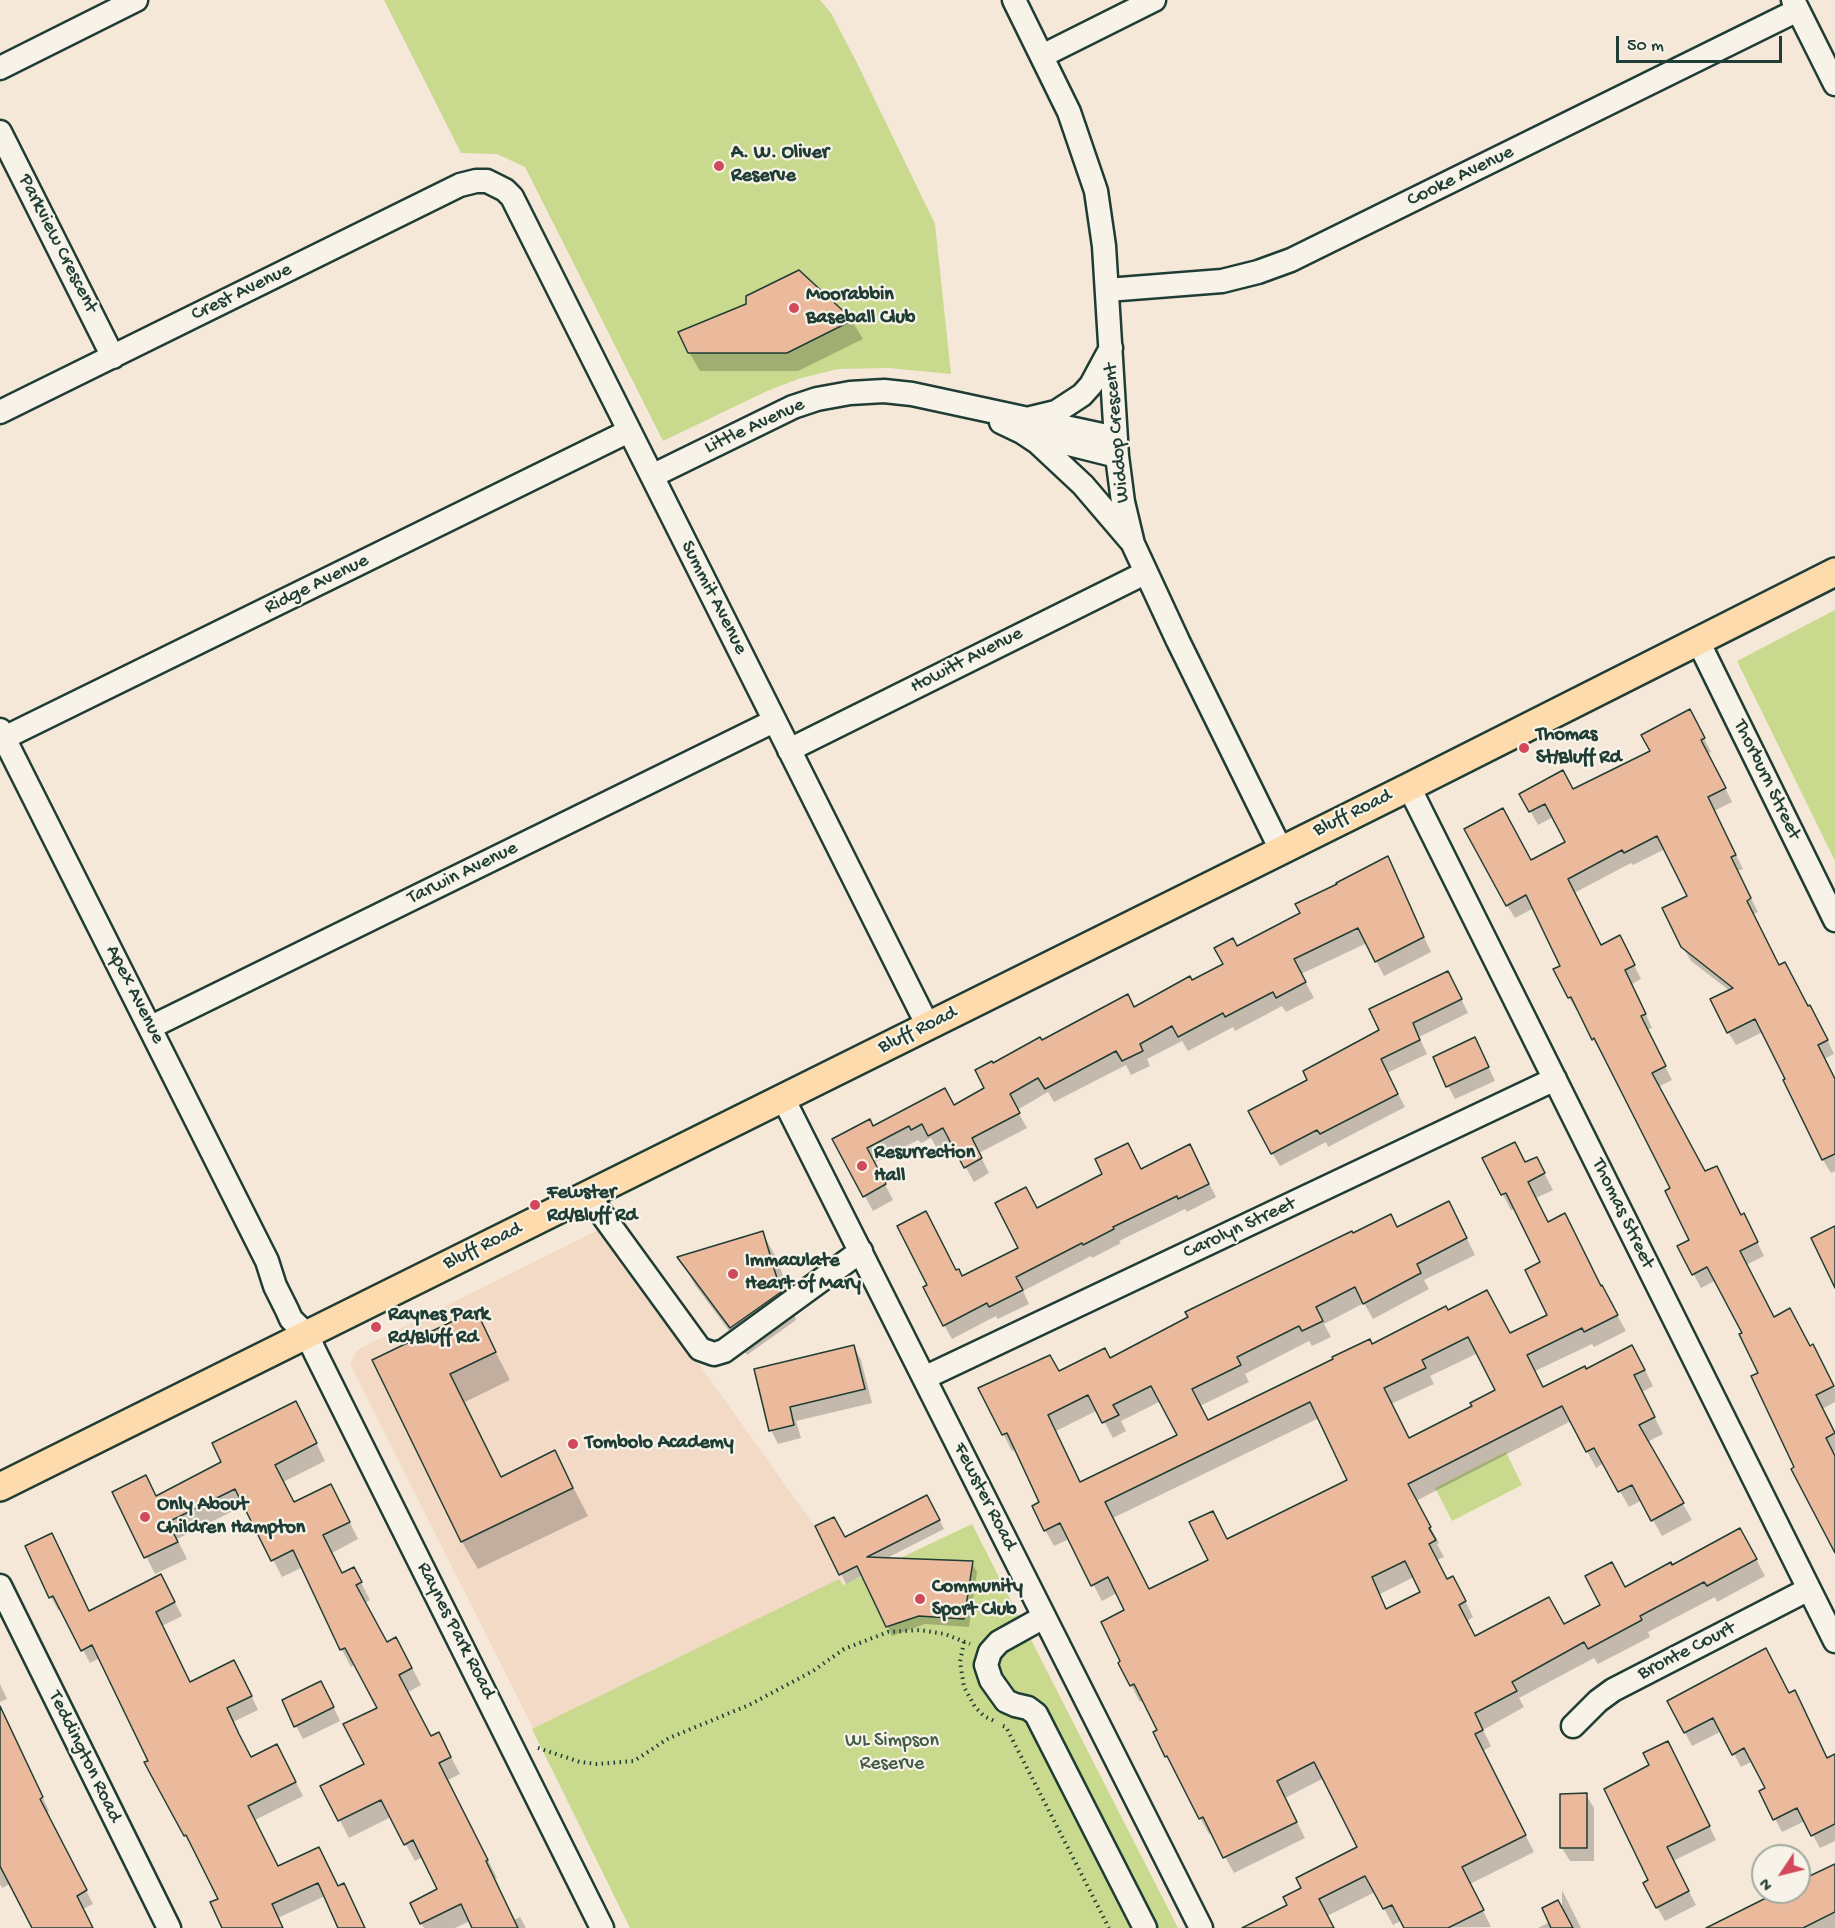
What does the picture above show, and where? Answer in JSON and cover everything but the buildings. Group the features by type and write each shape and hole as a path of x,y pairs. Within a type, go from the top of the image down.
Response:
{"main road":[{"name":"Bluff Road","path":"0,1486 1409,787 1835,572"}],"street":[{"path":"0,68 136,0"},
{"name":"Widdop Crescent","path":"1014,0 1069,112 1093,182 1100,215 1123,502 1133,544 1144,573 1281,850"},
{"path":"1042,56 1154,0"},
{"path":"1796,5 1835,84"},
{"name":"Cooke Avenue","path":"1107,290 1222,281 1258,272 1291,260 1796,5"},
{"name":"Parkview Crescent","path":"0,132 113,357"},
{"name":"Crest Avenue","path":"0,412 460,185 487,181"},
{"name":"Summit Avenue","path":"487,181 497,185 512,197 927,1026"},
{"name":"Little Avenue","path":"1024,425 1056,412 1082,395 1091,385 1111,348"},
{"name":"Little Avenue","path":"652,476 767,419 817,399 850,393 884,391 933,397 969,406 1024,425 1117,447"},
{"name":"Little Avenue","path":"1024,425 1037,442 1083,484 1133,544"},
{"name":"Ridge Avenue","path":"2,734 629,432"},
{"name":"Howitt Avenue","path":"789,750 1144,573"},
{"name":"Thorburn Street","path":"1698,641 1835,920"},
{"name":"Tarwin Avenue","path":"151,1028 774,721"},
{"name":"Apex Avenue","path":"2,734 267,1260 289,1288 303,1314 307,1335"},
{"name":"Thomas Street","path":"1409,787 1835,1641"},
{"name":"Carolyn Street","path":"924,1378 1556,1079"},
{"name":"Fewster Road","path":"783,1098 1201,1928"},
{"path":"588,1195 700,1349 714,1354 724,1351 861,1251"},
{"name":"Raynes Park Road","path":"307,1335 602,1928"},
{"name":"Teddington Road","path":"0,1586 169,1928"},
{"name":"Bronte Court","path":"1573,1726 1598,1701 1613,1690 1809,1589"},
{"path":"1044,1617 999,1642 990,1652 986,1665 991,1680 1006,1701 1028,1708 1036,1714 1145,1928"}],"path":[{"path":"538,1748 580,1762 597,1764 634,1761 669,1738 749,1705 813,1671 844,1649 888,1632 920,1630 945,1634 990,1652"},
{"path":"964,1642 960,1662 964,1687 975,1707 984,1716 1006,1727 1109,1928"}],"shaded area":[{"name":"Tombolo Academy","path":"602,1228 813,1524 844,1583 535,1732 350,1364 357,1350"}],"green space":[{"path":"384,0 820,0 831,13 857,63 935,224 951,374 888,368 838,369 798,379 767,391 663,441 525,167 497,154 461,153"},
{"path":"1835,610 1835,861 1737,661"},
{"path":"1506,1452 1522,1485 1452,1521 1435,1488"},
{"name":"WL Simpson Reserve","path":"972,1524 1178,1928 630,1928 532,1729 839,1579 843,1585"}],"place":[{"name":"A. W. Oliver Reserve","path":"719,166"},
{"name":"Moorabbin Baseball Club","path":"794,308"},
{"name":"Thomas St/Bluff Rd","path":"1524,748"},
{"name":"Resurrection Hall","path":"862,1166"},
{"name":"Fewster Rd/Bluff Rd","path":"535,1205"},
{"name":"Immaculate Heart of Mary","path":"733,1274"},
{"name":"Raynes Park Rd/Bluff Rd","path":"376,1327"},
{"name":"Tombolo Academy","path":"573,1444"},
{"name":"Only About Children Hampton","path":"145,1517"},
{"name":"Community Sport Club","path":"920,1599"}]}
